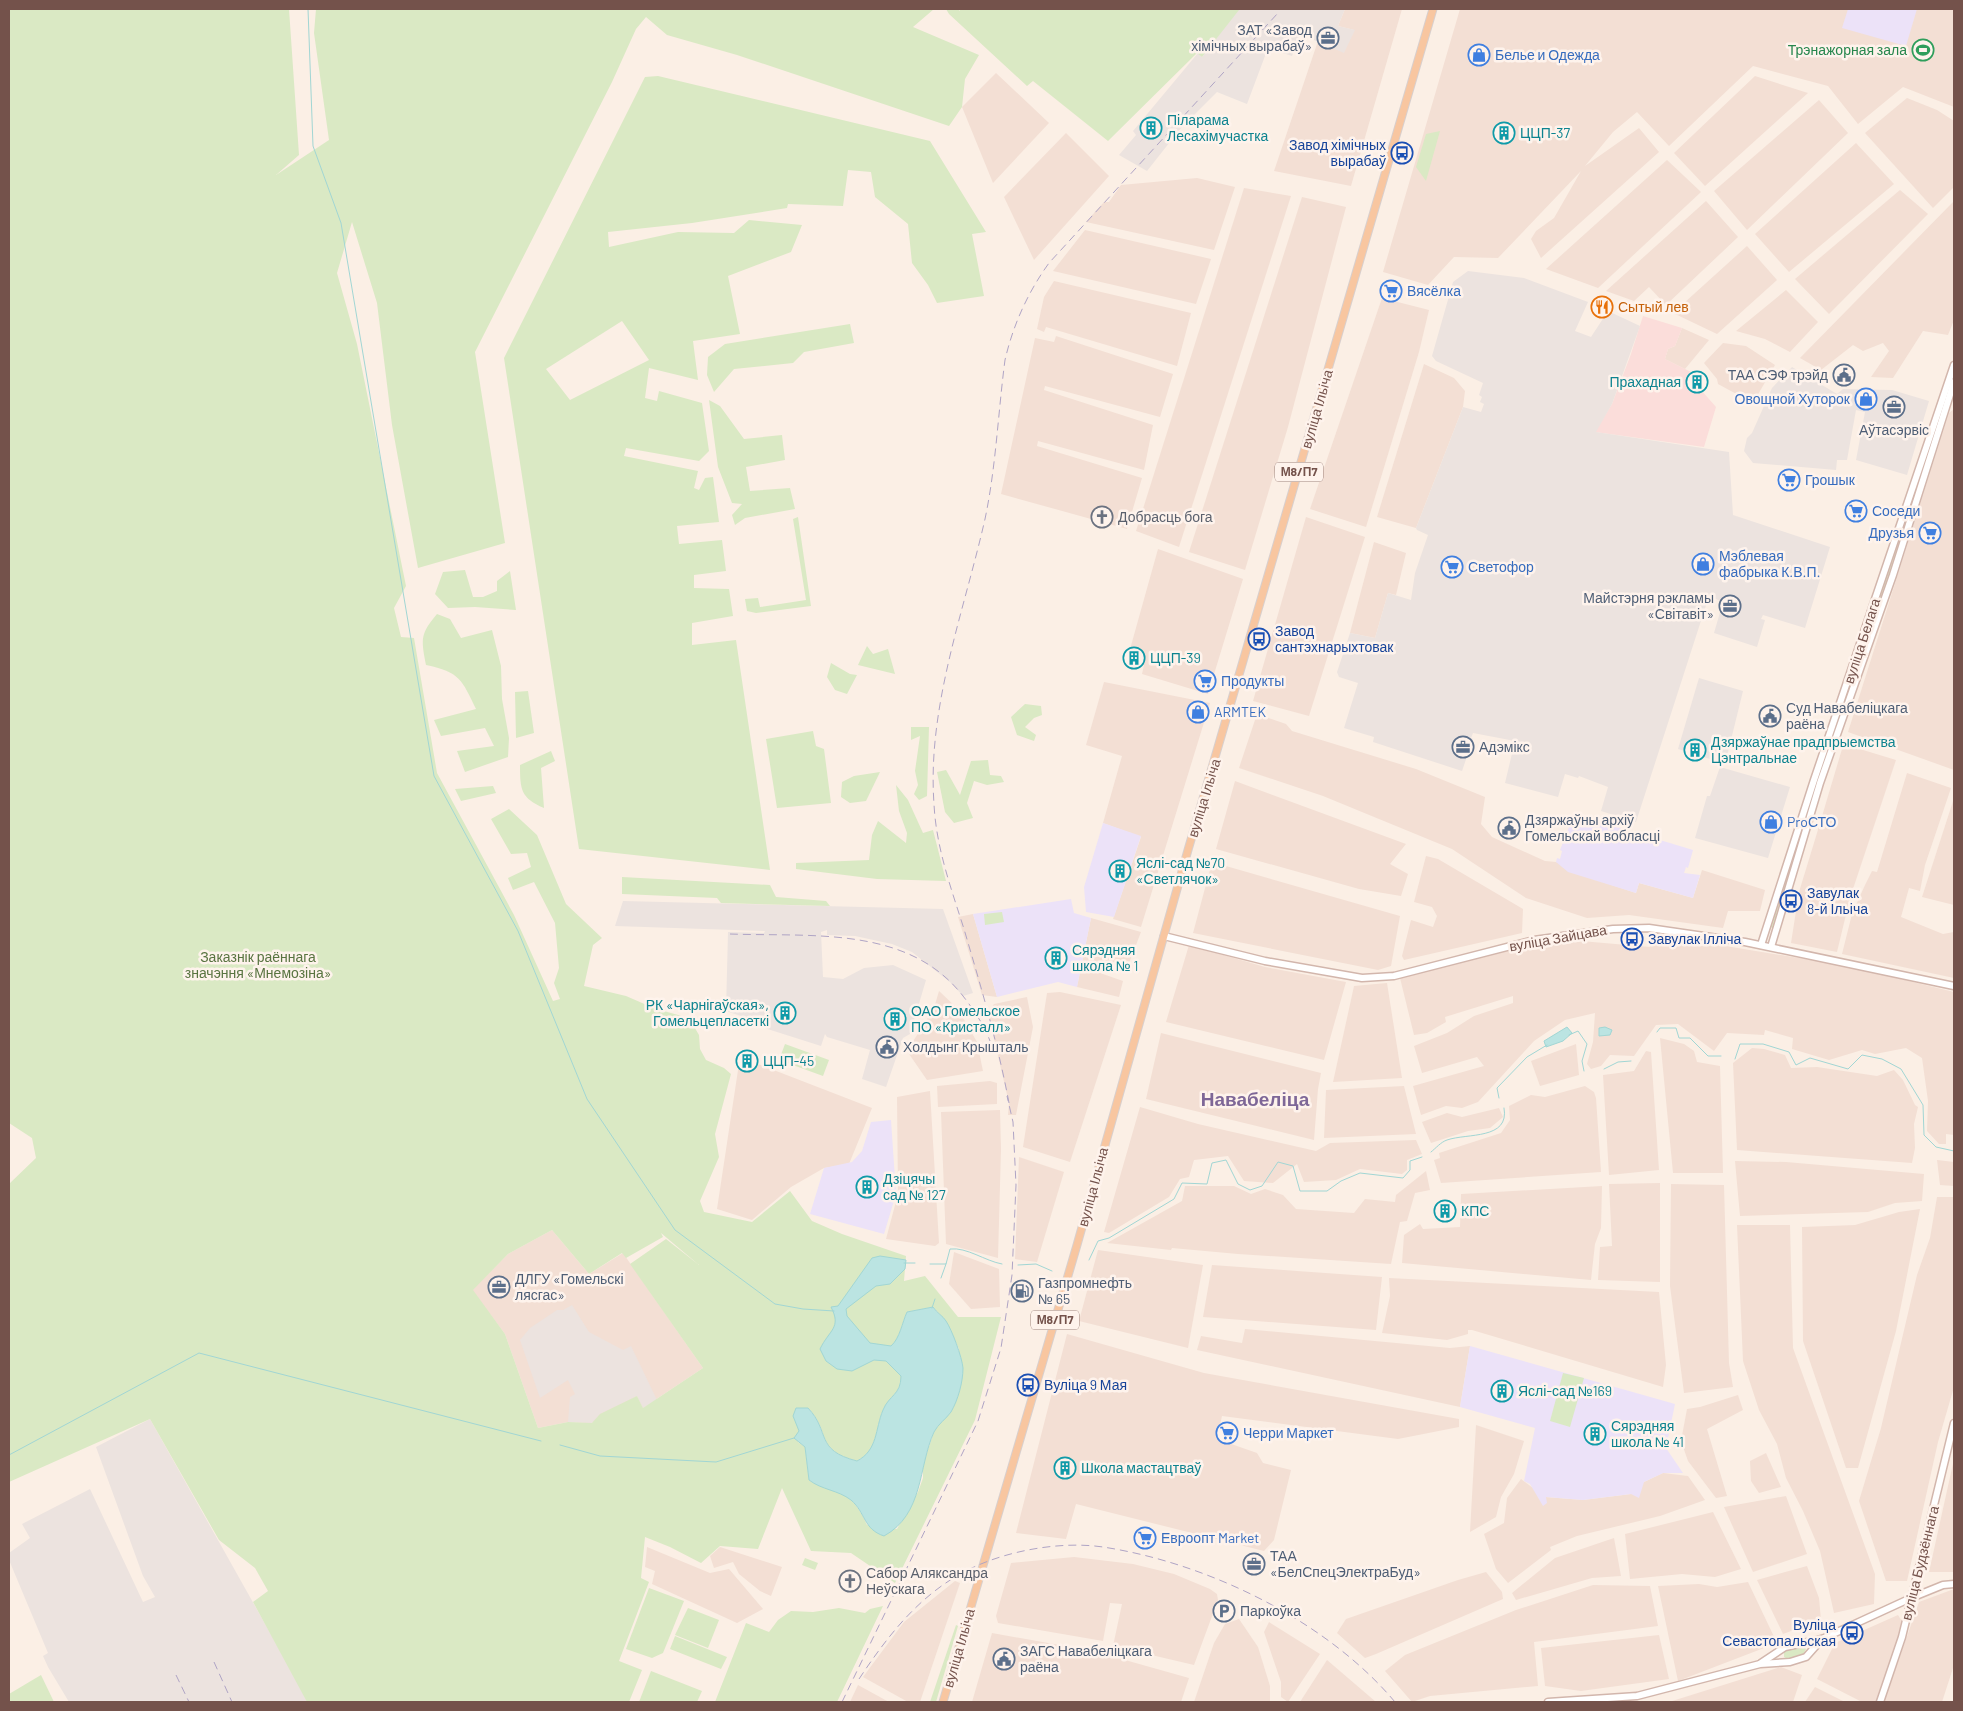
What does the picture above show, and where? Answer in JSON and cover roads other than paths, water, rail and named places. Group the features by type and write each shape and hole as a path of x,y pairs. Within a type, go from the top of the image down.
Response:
{"main road":[{"name":"вуліца Ільіча","path":"943,1702 1077,1245 1164,936 1433,9"}],"street":[{"name":"вуліца Белага","path":"1762,946 1814,780 1954,365"},
{"name":"вуліца Белага","path":"1771,947 1820,784 1890,584 1954,382"},
{"name":"вуліца Зайцава","path":"1164,936 1265,961 1362,978 1394,976 1534,940 1613,929 1650,928 1771,947 1954,986"},
{"name":"вуліца Будзённага","path":"1880,1702 1902,1637 1954,1423"},
{"path":"1760,1664 1782,1649 1822,1639 1911,1598 1943,1585 1954,1584"},
{"path":"1548,1702 1637,1696 1760,1664 1790,1662 1806,1657 1822,1639"},
{"path":"1800,1643 1808,1647 1806,1657"},
{"path":"1782,1649 1782,1657 1790,1662"}],"water":[{"path":"1567,1027 1572,1033 1563,1041 1546,1047 1544,1041"},
{"path":"1605,1027 1612,1030 1610,1035 1599,1036 1599,1028"},
{"path":"880,1256 906,1260 905,1269 890,1284 876,1286 846,1309 847,1316 870,1343 891,1346 899,1335 907,1312 933,1307 945,1319 954,1337 963,1368 956,1402 951,1412 934,1432 913,1503 897,1527 884,1536 868,1525 860,1510 851,1500 809,1480 805,1447 794,1438 799,1431 793,1416 796,1408 808,1408 815,1417 829,1446 843,1457 857,1461 869,1451 875,1439 885,1405 897,1391 901,1376 886,1361 874,1360 852,1371 837,1369 826,1361 820,1349 835,1325 831,1307 838,1306 872,1258"}],"waterway":[{"path":"308,9 313,146 341,223 434,776 518,931 587,1099 675,1230 775,1304 803,1309 834,1311"},
{"path":"1657,1032 1660,1028 1676,1028 1679,1038 1690,1038 1708,1056 1721,1056"},
{"path":"1569,1035 1578,1031 1587,1044 1582,1061 1584,1071"},
{"path":"1735,1059 1740,1044 1763,1044 1789,1052 1796,1065 1810,1058 1848,1069 1862,1055 1882,1059 1901,1069 1923,1105 1924,1135 1936,1147 1954,1151"},
{"path":"1499,1098 1497,1088 1527,1057 1547,1045"},
{"path":"1604,1069 1618,1062 1631,1061"},
{"path":"1431,1152 1447,1140 1494,1130 1500,1126 1504,1118 1504,1108"},
{"path":"1089,1260 1098,1241 1109,1238 1174,1199 1182,1183 1207,1184 1212,1163 1226,1160 1238,1184 1250,1190 1262,1186 1278,1162 1293,1166 1300,1191 1327,1191 1341,1181 1360,1173 1403,1178 1410,1170 1410,1161 1422,1157"},
{"path":"930,1264 946,1264 950,1249 963,1250 1002,1264"},
{"path":"904,1263 915,1263"},
{"path":"941,1278 946,1264"},
{"path":"1018,1265 1036,1264 1052,1271"},
{"path":"932,1308 935,1299"},
{"path":"9,1455 199,1353 541,1441"},
{"path":"560,1445 600,1456 716,1462 794,1438"}],"railway":[{"path":"1009,1103 989,1016 941,852 935,820 933,768 936,732 949,660 989,499 1005,360 1012,334 1022,309 1034,285 1049,263 1278,13"},
{"path":"730,934 824,936 886,946 915,957 940,973 963,996 985,1029 990,1041"},
{"path":"842,1702 978,1421 1001,1348 1012,1275 1016,1185 1013,1122 1007,1096"},
{"path":"859,1679 882,1646 908,1615 938,1588 955,1577 988,1561 1020,1552 1054,1546 1087,1545 1143,1555 1183,1567 1224,1582 1263,1600 1335,1646 1367,1673 1395,1702"},
{"path":"214,1662 232,1702"},
{"path":"176,1675 189,1702"}],"place":[{"name":"ЗАТ «Завод хімічных вырабаў»","path":"1328,38"},
{"name":"Трэнажорная зала","path":"1923,50"},
{"name":"Белье и Одежда","path":"1479,55"},
{"name":"Піларама Лесахімучастка","path":"1151,128"},
{"name":"ЦЦП-37","path":"1504,133"},
{"name":"Завод хімічных вырабаў","path":"1402,153"},
{"name":"Вясёлка","path":"1391,291"},
{"name":"Сытый лев","path":"1602,307"},
{"name":"ТАА СЭФ трэйд","path":"1844,375"},
{"name":"Прахадная","path":"1697,382"},
{"name":"Овощной Хуторок","path":"1866,399"},
{"name":"Аўтасэрвіс","path":"1894,407"},
{"name":"Грошык","path":"1789,480"},
{"name":"Соседи","path":"1856,511"},
{"name":"Добрасць бога","path":"1102,517"},
{"name":"Друзья","path":"1930,533"},
{"name":"Мэблевая фабрыка К.В.П.","path":"1703,564"},
{"name":"Светофор","path":"1452,567"},
{"name":"Майстэрня рэкламы «Світавіт»","path":"1730,606"},
{"name":"Завод сантэхнарыхтовак","path":"1259,639"},
{"name":"ЦЦП-39","path":"1134,658"},
{"name":"Продукты","path":"1205,681"},
{"name":"ARMTEK","path":"1198,712"},
{"name":"Суд Навабеліцкага раёна","path":"1770,716"},
{"name":"Адэмікс","path":"1463,747"},
{"name":"Дзяржаўнае прадпрыемства Цэнтральнае","path":"1695,750"},
{"name":"ProСТО","path":"1771,822"},
{"name":"Дзяржаўны архіў Гомельскай вобласці","path":"1509,828"},
{"name":"Яслі-сад №70 «Светлячок»","path":"1120,871"},
{"name":"Завулак 8-й Ільіча","path":"1791,901"},
{"name":"Завулак Ілліча","path":"1632,939"},
{"name":"Сярэдняя школа № 1","path":"1056,958"},
{"name":"РК «Чарнігаўская», Гомельцепласеткі","path":"785,1013"},
{"name":"ОАО Гомельское ПО «Кристалл»","path":"895,1019"},
{"name":"Холдынг Крышталь","path":"887,1047"},
{"name":"ЦЦП-45","path":"747,1061"},
{"name":"Дзіцячы сад № 127","path":"867,1187"},
{"name":"КПС","path":"1445,1211"},
{"name":"ДЛГУ «Гомельскі лясгас»","path":"499,1287"},
{"name":"Газпромнефть № 65","path":"1022,1291"},
{"name":"Вуліца 9 Мая","path":"1028,1385"},
{"name":"Яслі-сад №169","path":"1502,1391"},
{"name":"Черри Маркет","path":"1227,1433"},
{"name":"Сярэдняя школа № 41","path":"1595,1434"},
{"name":"Школа мастацтваў","path":"1065,1468"},
{"name":"Евроопт Market","path":"1145,1538"},
{"name":"ТАА «БелСпецЭлектраБуд»","path":"1254,1564"},
{"name":"Сабор Аляксандра Неўскага","path":"850,1581"},
{"name":"Паркоўка","path":"1224,1611"},
{"name":"Вуліца Севастопальская","path":"1852,1633"},
{"name":"ЗАГС Навабеліцкага раёна","path":"1004,1659"}],"district":[{"name":"Навабеліца","path":"1255,1099"}],"park label":[{"name":"Заказнік раённага значэння «Мнемозіна»","path":"258,966"}]}
